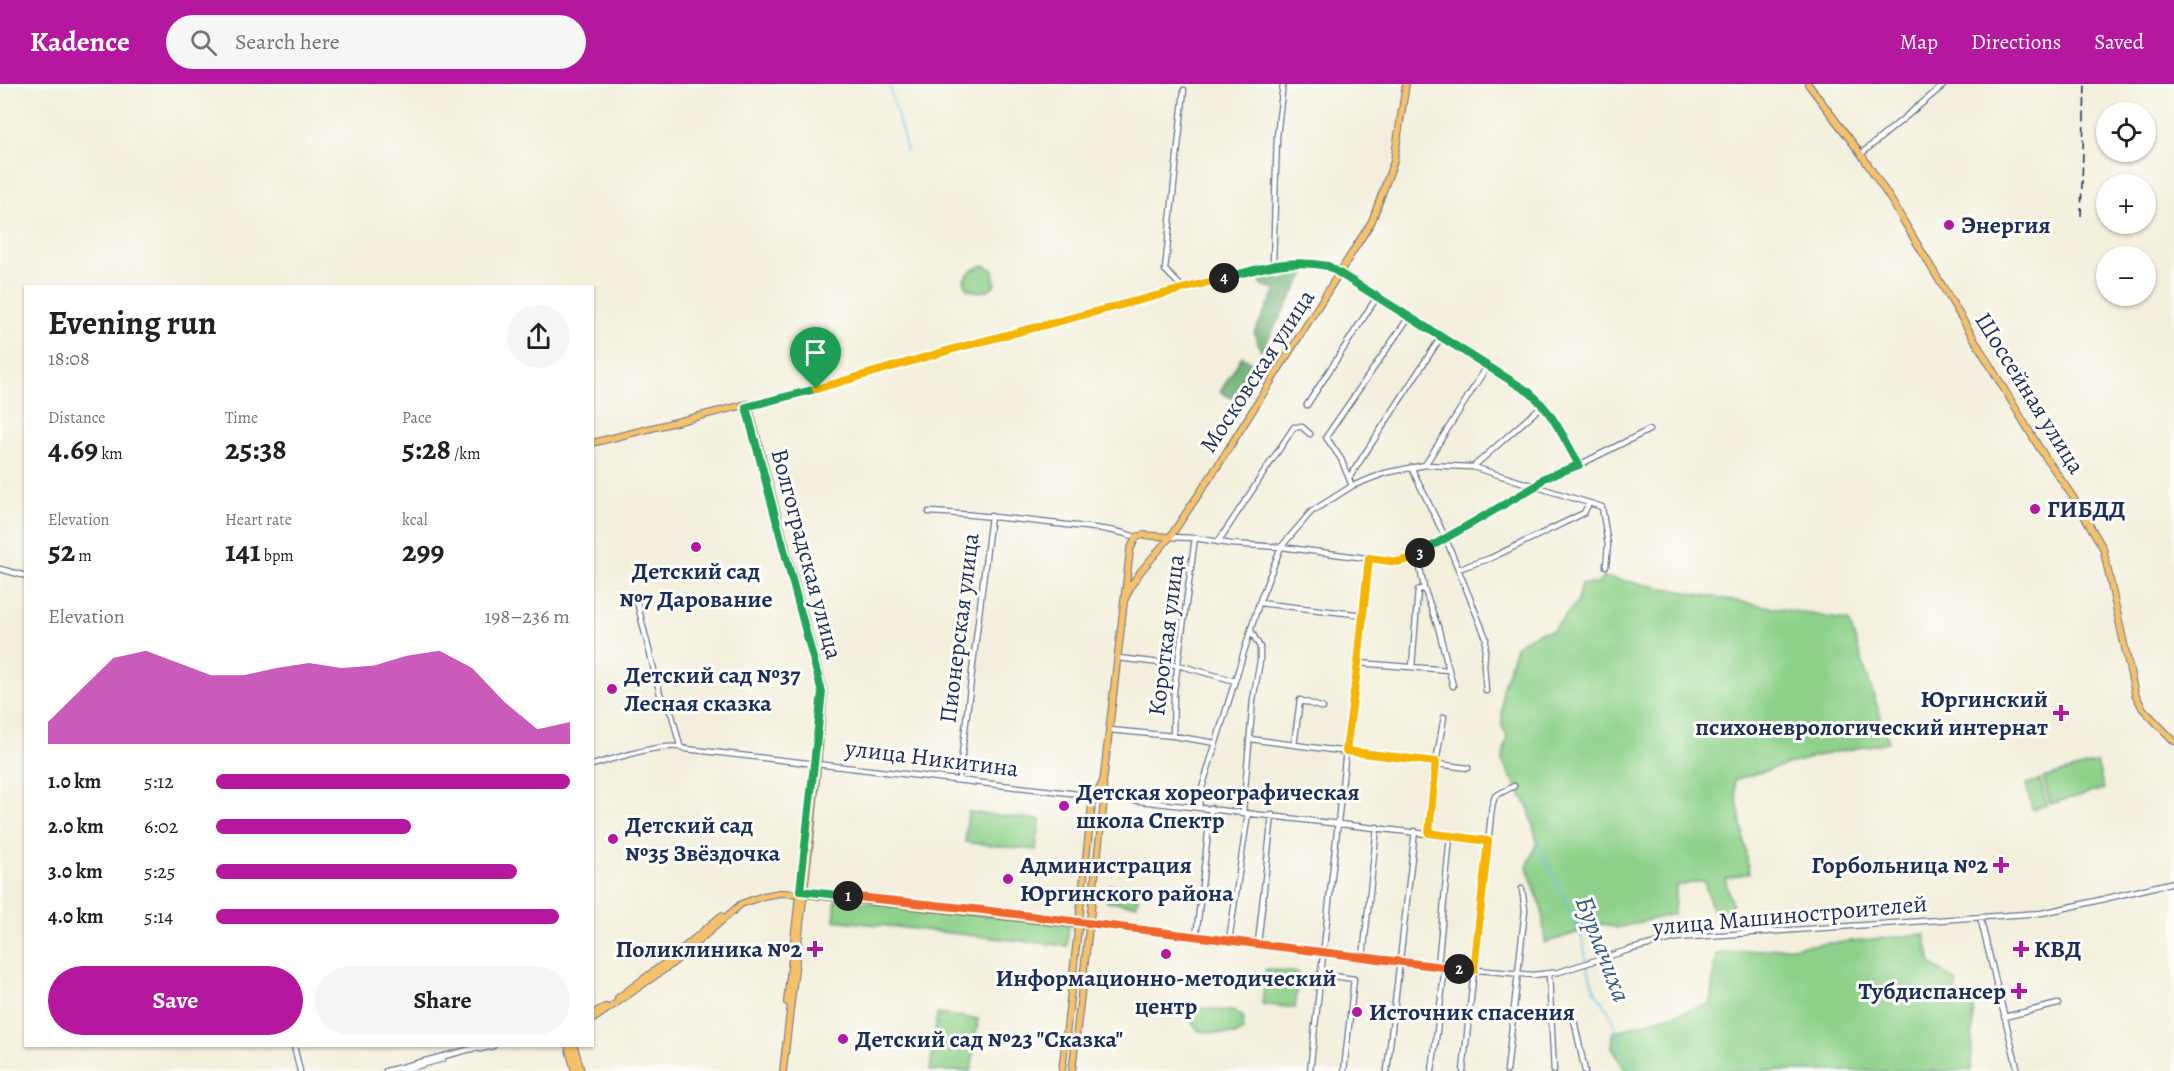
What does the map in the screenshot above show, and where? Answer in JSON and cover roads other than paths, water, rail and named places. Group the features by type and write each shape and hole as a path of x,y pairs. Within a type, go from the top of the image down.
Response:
{"main road":[{"name":"Московская улица","path":"1124,601 1141,571 1170,537 1217,467 1372,221 1384,192 1397,146 1406,84"},
{"name":"Шоссейная улица","path":"1808,84 1861,154 1907,226 2035,440 2103,548 2135,694 2143,709 2174,741"},
{"path":"594,444 747,406"},
{"name":"Волгоградская улица","path":"747,406 824,692 801,892 795,972 781,1071"},
{"path":"1156,536 1161,542 1161,548"},
{"name":"Московская улица","path":"1072,1071 1104,797 1103,783 1127,568 1130,550 1136,537"},
{"path":"1136,537 1170,537"},
{"path":"1127,568 1134,573 1141,571"},
{"path":"1062,1071 1093,795 1103,783"},
{"name":"улица Машиностроителей","path":"594,1013 608,1006 669,960 739,901 765,891 801,892 1089,925"},
{"path":"594,1019 672,964 741,904 763,896 801,892 781,1071"},
{"path":"568,1047 575,1071"},
{"path":"574,1047 581,1071"}],"street":[{"path":"1273,264 1277,136 1283,84"},
{"path":"1861,154 1945,84"},
{"path":"1184,90 1165,270 1184,289"},
{"path":"747,406 1273,264 1308,262 1328,266 1341,272 1529,392 1544,404 1579,465"},
{"path":"1307,405 1377,297"},
{"path":"1352,486 1341,459 1326,436 1409,317"},
{"path":"1349,478 1441,337"},
{"path":"1425,465 1488,365"},
{"path":"1473,467 1544,404"},
{"path":"1218,542 1294,427 1302,427 1310,434"},
{"path":"1170,537 1397,562 1418,557 1422,551 1536,486 1544,478 1579,465 1649,430"},
{"path":"1198,806 1259,603 1281,548 1311,512 1352,486 1385,473 1425,465 1473,467 1516,482 1536,486 1602,507 1608,545 1606,566"},
{"path":"1411,467 1446,539 1486,638 1484,665 1486,691"},
{"path":"1458,569 1491,558 1584,513 1588,503"},
{"path":"929,512 991,516 1096,528 1122,532 1136,537"},
{"name":"Пионерская улица","path":"959,779 991,516"},
{"name":"Короткая улица","path":"1173,735 1174,692 1195,538"},
{"path":"1418,557 1424,588 1438,627 1453,686"},
{"path":"1310,1071 1369,558"},
{"path":"0,570 24,576"},
{"path":"1412,667 1418,590 1424,588"},
{"path":"637,602 660,694 672,715 680,746"},
{"path":"1259,603 1363,615"},
{"path":"1229,941 1246,812 1253,700 1260,661 1260,647 1251,631"},
{"path":"1118,658 1178,665 1235,681"},
{"path":"1358,663 1449,670"},
{"path":"1294,745 1300,700 1323,708"},
{"path":"1429,833 1436,762 1444,717"},
{"path":"1110,730 1173,735 1216,744"},
{"path":"1250,739 1468,768"},
{"name":"улица Никитина","path":"594,764 665,746 680,746 686,749 1104,797"},
{"path":"1463,1071 1495,796 1514,786"},
{"path":"1104,797 1488,841"},
{"path":"1196,937 1211,808"},
{"path":"1258,944 1272,815"},
{"path":"1363,957 1377,827"},
{"path":"1387,1071 1415,831"},
{"path":"1438,966 1450,836"},
{"name":"улица Машиностроителей","path":"1089,925 1400,963 1518,975 1549,974 1676,938 2050,912 2174,882"},
{"path":"1507,1071 1526,910 1522,889"},
{"path":"1980,917 2018,1071"},
{"path":"1432,1071 1445,967"},
{"path":"1320,974 1354,979 1344,1071"},
{"path":"1549,974 1554,1071"},
{"path":"2004,1017 2058,1004"},
{"path":"1574,1020 1585,1071"},
{"path":"294,1047 300,1071"},
{"path":"386,1071 479,1047"},
{"path":"400,1071 489,1047"}],"waterway":[{"path":"889,84 907,151"},
{"name":"Бурлачиха","path":"1538,837 1542,853 1565,898 1583,941 1586,961"},
{"name":"Бурлачиха","path":"1587,965 1594,989 1612,1017 1619,1035 1620,1049 1638,1071"}],"railway":[{"path":"2081,216 2085,84"}],"place":[{"name":"Энергия","path":"1949,225"},
{"name":"ГИБДД","path":"2035,509"},
{"name":"Детский сад №7 Дарование","path":"696,547"},
{"name":"Детский сад №37 Лесная сказка","path":"612,689"},
{"name":"Юргинский психоневрологический интернат","path":"2061,713"},
{"name":"Детская хореографическая школа Спектр","path":"1064,806"},
{"name":"Детский сад №35 Звёздочка","path":"613,839"},
{"name":"Горбольница №2","path":"2001,865"},
{"name":"Администрация Юргинского района","path":"1008,879"},
{"name":"Поликлиника №2","path":"815,949"},
{"name":"КВД","path":"2021,949"},
{"name":"Информационно-методический центр","path":"1166,954"},
{"name":"Тубдиспансер","path":"2019,991"},
{"name":"Источник спасения","path":"1357,1012"},
{"name":"Детский сад №23 \"Сказка\"","path":"843,1039"}]}
